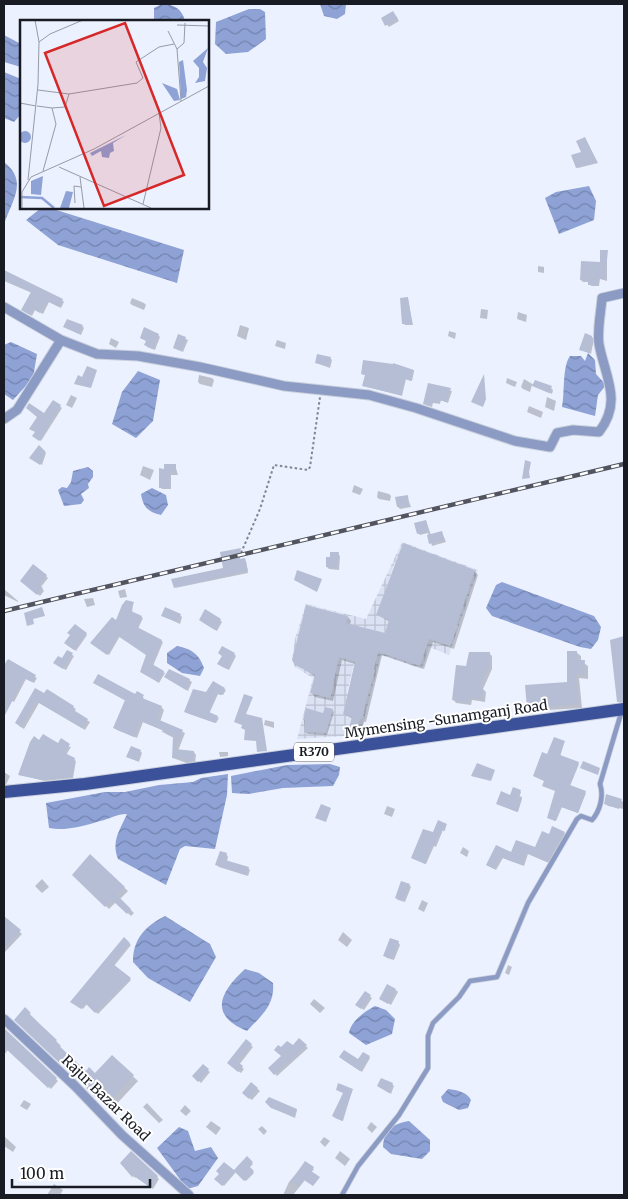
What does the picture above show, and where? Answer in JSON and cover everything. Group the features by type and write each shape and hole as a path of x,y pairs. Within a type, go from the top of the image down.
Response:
{"main road":[{"name":"Mymensing -Sunamganj Road","path":"4,792 85,784 623,709"}],"street":[{"path":"4,307 61,340 97,354 138,356 200,367 284,386 369,395 416,408 515,441 550,447 557,433 573,430 599,432 606,423 611,384 599,343 602,298 624,293"},
{"path":"4,419 17,410 61,340"},
{"name":"Rajur Bazar Road","path":"4,1019 75,1086 122,1135 189,1195"}],"lane":[{"path":"342,1195 358,1166 399,1115 428,1068 428,1036 433,1022 459,997 470,981 497,977 528,903 577,819 581,816 592,820 596,816 603,794 600,784 623,709"}],"path":[{"path":"241,553 260,509 272,466 276,464 308,470 310,467 321,390"}],"shaded area":[{"path":"402,542 478,570 449,655 429,647 422,669 381,655 360,735 297,739 313,678 295,667 292,660 295,639 306,604 366,619","holes":["434,556 475,570 468,590","395,562 416,570 397,623 377,615","307,605 348,616 343,637","416,610 458,625 450,646 408,631","359,626 383,633 374,666","354,664 375,670 367,698 347,693","314,678 334,683 330,698 310,693","346,702 365,706 362,719 343,714","325,707 332,709 327,726 303,720 306,709 323,713"]}],"water":[{"path":"162,4 170,5 182,13 185,20 154,20 154,8"},
{"path":"320,4 346,4 345,14 337,19 324,16"},
{"path":"249,9 260,9 265,12 266,39 248,52 226,54 215,44 216,22"},
{"path":"4,35 20,43 20,67 4,62"},
{"path":"4,72 20,79 20,115 14,122 4,118"},
{"path":"4,162 11,169 17,183 14,198 4,224"},
{"path":"589,186 596,201 594,220 559,234 545,198 556,192"},
{"path":"40,209 53,209 184,250 177,283 58,245 26,220"},
{"path":"11,342 37,354 33,378 13,400 4,394 4,345"},
{"path":"588,353 595,360 596,374 606,385 598,395 595,416 562,407 567,361 570,356 581,356 585,361"},
{"path":"138,371 160,380 153,421 136,438 112,424 122,392"},
{"path":"88,467 93,471 93,477 88,484 89,488 81,494 84,500 81,504 64,506 58,490 62,487 67,488 71,482 73,471"},
{"path":"152,488 166,495 168,505 161,515 149,510 143,502 141,494"},
{"path":"502,582 594,616 601,627 598,640 591,649 580,647 492,616 486,608 496,585"},
{"path":"177,646 191,651 200,659 204,668 200,676 182,673 167,663 167,653"},
{"path":"330,764 340,767 339,775 333,786 283,788 248,794 232,793 231,776 287,765"},
{"path":"228,774 227,795 215,849 185,846 180,849 166,885 118,859 115,847 116,841 127,814 88,825 62,829 49,828 46,803 105,792 125,792 159,785 193,782 201,778"},
{"path":"165,916 210,944 216,957 190,1002 148,978 133,962 135,947 142,934 152,924"},
{"path":"245,969 259,973 273,983 270,1004 247,1031 235,1025 227,1018 222,1003 229,986"},
{"path":"375,1006 386,1010 395,1019 392,1034 366,1045 349,1033 355,1021"},
{"path":"448,1089 467,1095 471,1100 468,1108 459,1110 443,1102 441,1097"},
{"path":"409,1121 430,1140 430,1151 422,1159 391,1154 383,1147 385,1136 390,1129 398,1124"},
{"path":"179,1127 188,1131 195,1151 211,1147 218,1158 198,1186 187,1189 157,1148"}],"building":[{"path":"393,11 398,19 385,26 381,18"},
{"path":"585,137 597,162 576,168 571,155 581,152 576,141"},
{"path":"600,250 608,250 605,280 598,278 598,285 588,285 588,281 580,280 581,261 600,262"},
{"path":"4,270 63,299 59,307 47,301 40,313 33,309 30,315 21,310 31,292 4,280"},
{"path":"408,297 412,324 402,324 400,298"},
{"path":"67,319 83,325 79,334 63,327"},
{"path":"144,327 159,334 153,349 144,345 146,341 140,338"},
{"path":"585,333 592,336 589,353 579,350"},
{"path":"178,334 186,337 181,351 173,348"},
{"path":"317,354 331,357 329,366 315,363"},
{"path":"363,360 393,363 414,370 411,381 405,379 401,395 362,386 365,375 361,374"},
{"path":"87,366 97,370 91,388 74,384 78,375 82,377"},
{"path":"484,374 486,399 483,407 471,402"},
{"path":"535,380 552,386 549,393 532,386"},
{"path":"428,383 451,388 446,402 439,400 438,403 431,402 430,406 423,404"},
{"path":"53,400 61,405 39,441 32,436 35,432 29,429 37,417 26,408 29,403 44,413"},
{"path":"39,445 45,451 40,465 29,458"},
{"path":"525,460 531,462 530,478 522,479"},
{"path":"164,464 176,464 176,473 169,473 169,488 159,488 159,468 164,469"},
{"path":"408,495 409,506 397,507 395,497"},
{"path":"426,520 429,531 417,534 414,523"},
{"path":"442,531 444,540 429,544 427,535"},
{"path":"403,543 475,570 450,646 429,639 420,666 378,652 362,719 360,719 356,734 348,731 352,717 343,714 355,662 339,657 330,698 310,693 315,675 295,665 292,660 306,605 348,616 346,623 385,633 389,620 376,615"},
{"path":"241,548 239,559 245,558 248,571 174,588 171,579 223,568 220,552"},
{"path":"330,552 339,552 337,568 326,567 326,557 330,557"},
{"path":"33,564 47,575 39,585 43,588 37,595 20,581"},
{"path":"297,570 322,579 317,592 294,580"},
{"path":"126,600 134,602 131,611 142,616 137,627 162,640 152,664 164,671 158,682 140,672 146,655 118,636 107,655 90,643 112,617 116,620"},
{"path":"42,607 45,616 33,619 34,624 27,626 24,613"},
{"path":"165,607 181,614 177,622 161,616"},
{"path":"205,609 221,619 215,630 199,620"},
{"path":"75,624 87,633 74,650 64,643 70,635 67,633"},
{"path":"624,636 624,701 617,702 610,640"},
{"path":"222,646 235,653 227,669 217,664 222,656 218,653"},
{"path":"67,650 73,653 63,669 53,663 58,656 62,658"},
{"path":"567,651 577,651 577,660 585,660 584,675 576,674 578,704 527,708 525,685 567,682"},
{"path":"469,652 490,652 489,665 480,687 483,688 482,699 469,698 468,703 452,700 456,665 466,666"},
{"path":"8,659 36,675 32,682 24,678 4,717 4,667"},
{"path":"169,669 190,679 186,690 164,677"},
{"path":"98,674 135,694 137,691 144,695 142,698 162,706 157,719 183,730 175,749 194,751 193,761 185,762 186,759 172,758 173,736 162,732 163,730 140,721 134,737 113,728 125,700 93,683"},
{"path":"213,681 225,688 221,695 217,694 209,712 218,716 215,723 184,712 193,689 206,692"},
{"path":"35,688 44,693 47,689 74,706 72,709 88,719 82,728 36,701 21,727 15,723"},
{"path":"244,694 253,697 246,714 262,718 267,751 257,752 256,741 244,740 245,730 241,728 242,725 234,722"},
{"path":"325,707 333,709 326,733 304,732 305,720 303,720 306,708 323,713"},
{"path":"43,734 58,743 61,738 70,744 65,753 75,758 72,777 42,780 18,775 30,742 34,736 39,740"},
{"path":"554,737 565,741 560,755 579,762 570,785 586,791 578,813 561,807 555,821 547,818 555,791 542,786 544,781 533,776 542,752 547,754"},
{"path":"131,746 141,750 137,761 126,757"},
{"path":"583,761 600,768 598,775 580,768"},
{"path":"477,763 495,770 491,781 471,776"},
{"path":"513,787 521,790 519,796 522,797 517,812 496,804 501,791 510,795"},
{"path":"606,794 622,799 619,809 604,804"},
{"path":"321,804 331,808 326,822 315,818"},
{"path":"438,820 447,824 434,846 432,845 425,864 411,858 423,829 433,832"},
{"path":"552,826 565,832 547,862 526,853 522,865 500,857 494,869 486,865 496,845 511,852 516,840 535,847 542,831 549,834"},
{"path":"220,851 227,853 225,860 249,867 246,875 215,865"},
{"path":"90,854 125,887 117,895 131,909 127,914 112,900 105,907 72,875"},
{"path":"401,881 410,884 403,901 395,898"},
{"path":"4,916 21,930 4,949"},
{"path":"124,937 130,943 113,964 131,978 95,1013 85,1003 81,1009 70,1002"},
{"path":"390,938 399,941 392,959 383,956"},
{"path":"387,984 396,989 388,1004 379,999"},
{"path":"365,991 371,995 361,1009 355,1005"},
{"path":"25,1007 31,1013 29,1014 57,1040 55,1042 86,1071 89,1067 95,1073 112,1055 134,1075 105,1106 14,1020"},
{"path":"5,1029 57,1078 48,1088 4,1047"},
{"path":"299,1038 307,1045 274,1075 268,1068 281,1056 274,1050 278,1045 281,1047 287,1041 293,1045"},
{"path":"246,1039 252,1044 238,1062 243,1066 238,1072 227,1063"},
{"path":"344,1050 358,1059 363,1052 370,1056 360,1071 339,1057"},
{"path":"203,1064 209,1069 198,1082 192,1076"},
{"path":"381,1078 393,1083 389,1093 377,1086"},
{"path":"251,1082 258,1088 249,1099 242,1093"},
{"path":"338,1083 353,1089 342,1121 332,1116 343,1093 336,1090"},
{"path":"269,1097 297,1109 294,1117 271,1108 265,1102"},
{"path":"131,1151 158,1176 151,1188 134,1176 132,1177 120,1163"},
{"path":"247,1156 253,1162 249,1166 254,1171 244,1181 235,1172 222,1186 214,1179 219,1174 216,1171 224,1162 234,1170"},
{"path":"305,1161 314,1167 311,1171 320,1177 313,1186 304,1180 298,1186 291,1181"}],"railway":[{"path":"4,611 624,464"}]}
